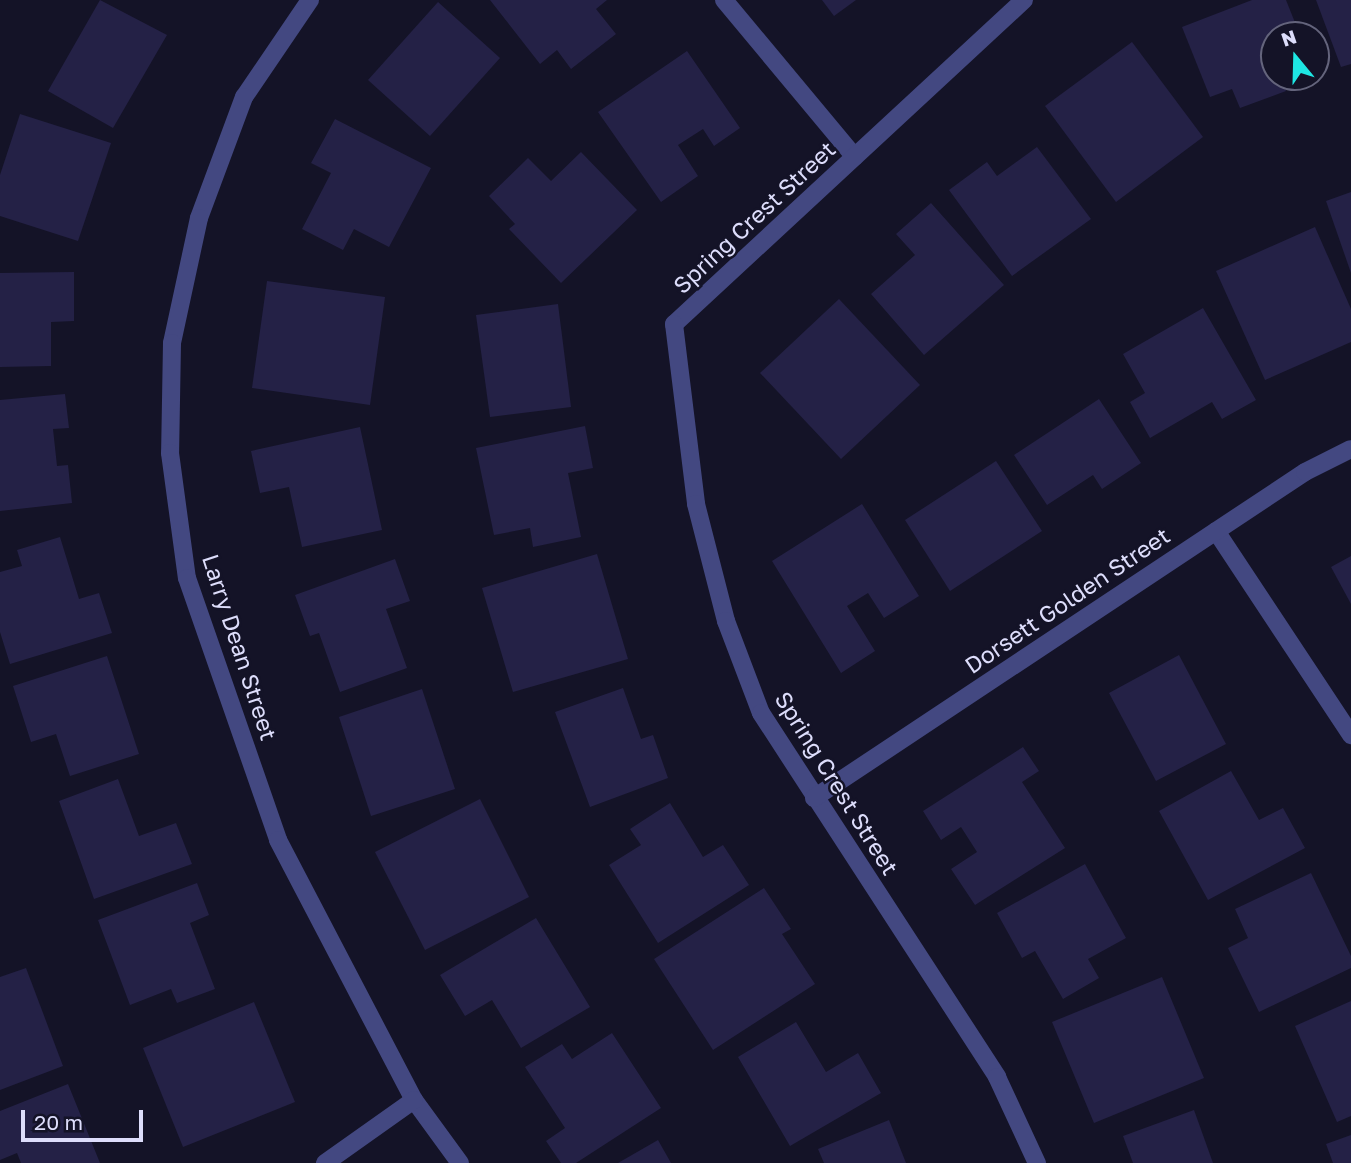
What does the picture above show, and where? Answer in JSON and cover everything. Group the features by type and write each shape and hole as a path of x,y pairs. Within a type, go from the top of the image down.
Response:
{"street":[{"name":"Larry Dean Street","path":"310,0 244,97 199,218 172,343 170,453 187,578 278,840 414,1100 460,1163"},
{"path":"724,0 855,157"},
{"name":"Spring Crest Street","path":"1024,0 674,324 696,504 726,621 761,713 997,1077 1037,1163"},
{"name":"Dorsett Golden Street","path":"814,798 1305,472 1351,449"},
{"path":"1216,531 1351,735"},
{"path":"325,1163 414,1100"}],"building":[{"path":"100,0 167,35 113,128 48,91"},
{"path":"490,0 607,0 596,9 616,34 571,69 557,50 540,64"},
{"path":"822,0 856,0 834,16"},
{"path":"1252,0 1286,0 1294,21 1260,21 1260,91 1286,91 1240,108 1232,89 1210,97 1182,27"},
{"path":"1316,0 1351,0 1351,64 1341,67 1330,38 1330,21 1324,21"},
{"path":"438,2 500,58 430,136 368,80"},
{"path":"1132,42 1203,137 1116,202 1045,106"},
{"path":"687,51 740,128 714,146 703,129 678,145 698,176 661,202 598,112"},
{"path":"20,114 111,143 78,241 0,216 0,175"},
{"path":"335,119 431,168 389,247 354,229 343,250 302,229 331,173 311,163"},
{"path":"1037,147 1091,219 1012,276 949,190 987,162 997,176"},
{"path":"581,152 637,210 561,283 509,229 515,224 489,196 528,158 551,181"},
{"path":"1351,192 1351,273 1326,201"},
{"path":"931,203 1004,285 924,355 871,294 915,255 896,234"},
{"path":"1315,227 1351,309 1351,342 1265,380 1216,271"},
{"path":"74,272 74,321 51,322 51,366 0,367 0,273"},
{"path":"267,281 385,297 370,405 252,388"},
{"path":"839,299 920,385 841,459 760,373"},
{"path":"558,304 571,407 490,417 476,315"},
{"path":"1203,308 1256,400 1222,419 1212,402 1150,438 1130,402 1145,393 1123,354"},
{"path":"65,394 69,428 53,429 57,466 68,465 72,503 0,511 0,400"},
{"path":"1099,399 1141,463 1102,489 1093,475 1047,505 1014,455"},
{"path":"585,426 593,468 568,473 581,537 533,547 530,528 494,535 476,448"},
{"path":"360,427 382,530 302,547 289,487 260,493 251,451"},
{"path":"996,461 1042,531 950,591 905,520"},
{"path":"862,504 919,596 884,618 868,593 847,606 875,651 841,673 772,561"},
{"path":"60,537 79,599 99,593 112,633 10,664 0,632 0,572 22,566 17,550"},
{"path":"597,554 628,659 513,692 482,588"},
{"path":"1351,556 1351,604 1331,567"},
{"path":"395,559 410,601 386,609 407,668 340,692 319,633 310,636 295,595"},
{"path":"1179,655 1226,744 1156,781 1109,693"},
{"path":"107,656 139,754 70,776 56,734 31,742 13,686"},
{"path":"623,688 641,739 653,735 668,778 590,807 555,712"},
{"path":"422,689 455,789 371,816 339,717"},
{"path":"1023,747 1039,771 1022,782 1065,848 975,905 951,869 977,852 961,827 941,840 923,811"},
{"path":"1231,771 1259,820 1283,808 1305,848 1208,900 1159,811"},
{"path":"118,779 139,836 176,823 192,864 94,899 59,801"},
{"path":"480,799 529,897 425,950 375,852"},
{"path":"670,803 703,857 723,845 749,885 658,943 609,865 641,845 630,829"},
{"path":"1085,864 1126,938 1088,959 1099,978 1063,999 1035,951 1022,958 997,913"},
{"path":"1311,873 1351,956 1351,968 1259,1012 1228,948 1248,938 1235,909"},
{"path":"197,883 209,915 190,923 215,989 177,1003 171,989 130,1005 98,920"},
{"path":"764,888 791,929 782,934 815,984 713,1050 654,959"},
{"path":"536,918 590,1007 521,1048 492,1000 465,1016 440,975"},
{"path":"26,968 63,1066 0,1090 0,977"},
{"path":"1162,977 1204,1078 1094,1123 1052,1022"},
{"path":"1351,1001 1351,1116 1337,1122 1295,1026"},
{"path":"254,1002 295,1102 183,1147 143,1048"},
{"path":"796,1022 826,1072 858,1053 881,1093 790,1146 738,1057"},
{"path":"612,1033 661,1108 576,1163 561,1163 546,1141 565,1128 525,1067 562,1044 572,1059"},
{"path":"68,1084 100,1163 21,1163 17,1153 0,1160 0,1111"},
{"path":"1194,1110 1213,1163 1133,1163 1123,1136"},
{"path":"889,1120 906,1163 824,1163 818,1149"},
{"path":"1351,1135 1351,1163 1333,1163 1326,1144"},
{"path":"658,1140 671,1163 618,1163"}]}
